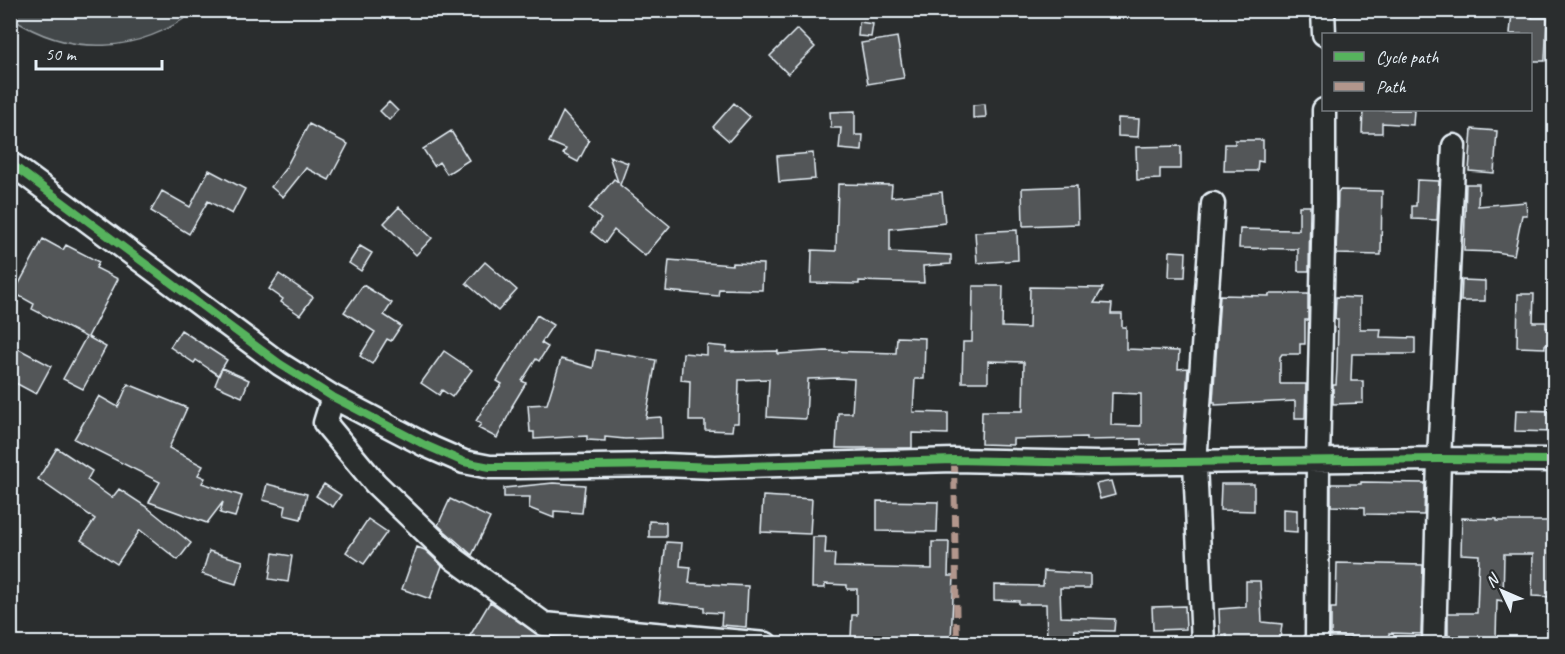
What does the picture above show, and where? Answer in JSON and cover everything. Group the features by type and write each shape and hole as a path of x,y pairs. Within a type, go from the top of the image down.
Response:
{"street":[{"path":"1323,10 1324,33"},
{"path":"1317,644 1324,111"},
{"path":"1434,644 1439,459 1454,147"},
{"path":"10,163 280,364 333,397 425,445 464,462 490,466 715,467 954,460 1195,463 1439,459 1554,460"},
{"path":"1203,644 1195,463 1213,204"},
{"path":"333,397 324,423 375,483 453,558 544,624 766,644"}],"shaded area":[{"path":"10,11 195,11 151,36 104,45 81,44 34,31 11,18"}],"building":[{"path":"1512,12 1533,14 1532,18 1547,18 1545,61 1532,61 1532,33 1510,33"},
{"path":"859,22 873,24 871,37 858,36"},
{"path":"797,29 815,47 788,74 770,56"},
{"path":"897,37 904,78 868,84 861,43"},
{"path":"389,102 398,111 389,120 380,111"},
{"path":"734,103 750,117 729,141 713,127"},
{"path":"985,104 986,117 973,118 973,105"},
{"path":"855,111 855,135 863,135 862,151 839,149 841,128 831,128 830,112"},
{"path":"1363,111 1414,111 1413,125 1382,123 1382,133 1362,133"},
{"path":"563,112 589,141 578,162 563,154 566,149 549,142"},
{"path":"1118,118 1139,119 1138,137 1118,136"},
{"path":"309,124 348,144 329,180 306,168 283,197 271,187 285,169"},
{"path":"1472,129 1497,131 1494,173 1469,171"},
{"path":"451,131 469,160 447,174 439,162 434,166 423,149"},
{"path":"1235,140 1263,140 1263,162 1258,161 1257,171 1224,171 1225,144 1235,144"},
{"path":"1181,146 1181,169 1160,169 1160,179 1137,180 1136,147"},
{"path":"813,153 815,179 779,182 777,156"},
{"path":"609,156 628,163 620,185 670,226 645,256 614,230 605,243 591,232 601,219 589,209 614,179 618,182"},
{"path":"209,170 245,189 232,214 208,201 189,234 151,211 162,191 190,207"},
{"path":"1417,180 1439,181 1437,220 1412,219 1412,206 1416,206"},
{"path":"838,184 892,185 891,197 942,192 945,223 890,229 890,252 951,255 951,264 923,266 924,283 859,281 859,284 811,283 812,250 836,251"},
{"path":"1466,184 1479,184 1478,206 1526,202 1527,215 1522,215 1514,255 1464,251"},
{"path":"1077,186 1078,224 1023,226 1022,188"},
{"path":"1340,190 1382,191 1381,255 1336,254 1338,192"},
{"path":"1299,206 1310,206 1309,271 1298,271 1298,249 1239,248 1240,229 1299,230"},
{"path":"399,207 432,238 416,255 384,223"},
{"path":"1017,230 1018,260 977,263 975,232"},
{"path":"43,239 63,250 66,245 99,262 96,268 118,279 88,337 106,347 83,389 63,379 86,337 32,309 34,304 14,293"},
{"path":"360,246 372,253 361,271 349,263"},
{"path":"1170,251 1186,252 1185,277 1169,277"},
{"path":"669,260 732,265 732,263 763,264 762,290 719,289 718,296 666,291"},
{"path":"485,262 517,290 498,311 466,283"},
{"path":"279,274 313,297 300,315 281,302 283,299 269,289"},
{"path":"1462,280 1485,281 1485,301 1461,301"},
{"path":"363,285 392,303 384,315 401,326 391,341 387,339 372,364 360,356 375,332 344,312"},
{"path":"973,286 1003,286 1002,327 1029,328 1030,287 1103,288 1094,303 1112,304 1111,314 1122,314 1122,327 1126,327 1126,349 1179,351 1178,369 1188,368 1183,444 1141,445 1141,439 1086,440 1086,437 1013,439 1013,445 981,444 982,411 1023,411 1024,362 988,361 988,382 962,382 963,342 972,342","holes":["1112,393 1141,394 1141,426 1111,425"]},
{"path":"1269,294 1308,294 1305,344 1300,344 1300,354 1282,354 1280,357 1280,384 1306,384 1305,418 1295,418 1295,401 1215,405 1213,402 1220,295 1269,296"},
{"path":"1518,294 1534,294 1533,322 1546,322 1546,328 1554,328 1554,345 1545,345 1545,348 1517,347"},
{"path":"1336,297 1360,298 1360,329 1381,329 1380,337 1415,338 1415,354 1352,354 1351,381 1363,381 1363,403 1333,404 1333,385 1336,385 1337,368"},
{"path":"537,315 553,325 541,343 548,347 539,361 536,359 522,381 526,383 497,438 478,428 481,424 476,421 502,384 497,381"},
{"path":"181,330 227,360 218,375 196,360 194,363 170,347"},
{"path":"897,337 925,338 924,379 915,379 913,412 948,413 948,434 912,433 912,448 836,448 838,413 852,413 854,379 839,378 808,379 806,419 767,417 769,379 739,380 738,423 733,423 732,431 705,430 705,421 689,421 690,381 681,380 683,353 707,355 707,345 727,347 726,352 896,353"},
{"path":"15,347 51,366 36,394 10,380 10,356"},
{"path":"596,350 656,360 646,418 661,417 662,438 605,437 605,441 587,440 587,436 534,439 534,432 530,432 528,405 547,404 561,359 593,368"},
{"path":"444,351 472,370 452,397 442,390 439,395 421,383"},
{"path":"222,368 249,380 242,397 215,385"},
{"path":"128,384 187,408 169,448 203,466 198,475 205,478 202,483 242,496 235,517 220,513 223,502 207,523 149,502 160,482 74,439 99,396 118,407"},
{"path":"1516,410 1554,411 1554,432 1515,431"},
{"path":"57,448 92,471 87,480 112,498 119,489 148,508 191,543 178,560 140,530 117,564 81,540 95,519 38,479"},
{"path":"1111,481 1115,495 1100,499 1096,484"},
{"path":"1361,482 1425,483 1424,515 1365,514 1365,507 1331,506 1331,484 1361,484"},
{"path":"553,483 585,485 582,513 554,511 554,518 529,508 530,497 504,497 504,488"},
{"path":"267,484 307,494 301,519 284,515 286,506 263,500"},
{"path":"324,484 341,495 333,507 316,496"},
{"path":"1221,484 1254,484 1254,511 1220,510"},
{"path":"763,496 812,499 810,534 761,532"},
{"path":"450,499 490,518 472,555 438,525"},
{"path":"877,501 938,502 937,532 877,531"},
{"path":"1283,509 1297,510 1297,532 1283,531"},
{"path":"1462,518 1497,519 1497,521 1554,521 1554,597 1532,596 1533,554 1504,554 1503,601 1497,600 1496,638 1448,639 1448,613 1477,613 1479,555 1461,554"},
{"path":"368,519 387,532 364,564 346,552"},
{"path":"649,521 666,522 666,537 649,537"},
{"path":"813,537 826,537 825,554 835,554 834,567 932,569 932,542 949,542 948,576 954,576 951,640 927,640 927,637 851,638 852,615 857,615 857,589 847,589 847,585 825,584 825,588 812,588"},
{"path":"666,542 682,543 680,566 691,567 689,583 748,586 746,627 721,625 722,613 704,612 704,607 659,602"},
{"path":"417,547 425,550 442,566 430,599 402,589"},
{"path":"209,551 243,561 236,584 202,574"},
{"path":"273,553 292,556 288,582 269,579"},
{"path":"1337,563 1423,565 1421,634 1389,633 1389,638 1331,637 1331,608 1336,608"},
{"path":"1044,571 1090,574 1090,588 1060,588 1061,617 1115,619 1114,631 1075,630 1074,643 1047,642 1046,604 1019,604 1019,601 994,600 994,585 1043,586"},
{"path":"1246,581 1260,581 1262,622 1282,624 1280,640 1227,641 1227,635 1220,636 1219,609 1246,607"},
{"path":"490,602 541,637 548,644 465,644"},
{"path":"1185,606 1186,629 1153,630 1152,607"}],"marked path":[{"path":"954,460 957,644"}],"cycle path":[{"path":"10,163 280,364 333,397 425,445 464,462 490,467 663,465 715,467 954,460 1097,463 1554,460"}]}
